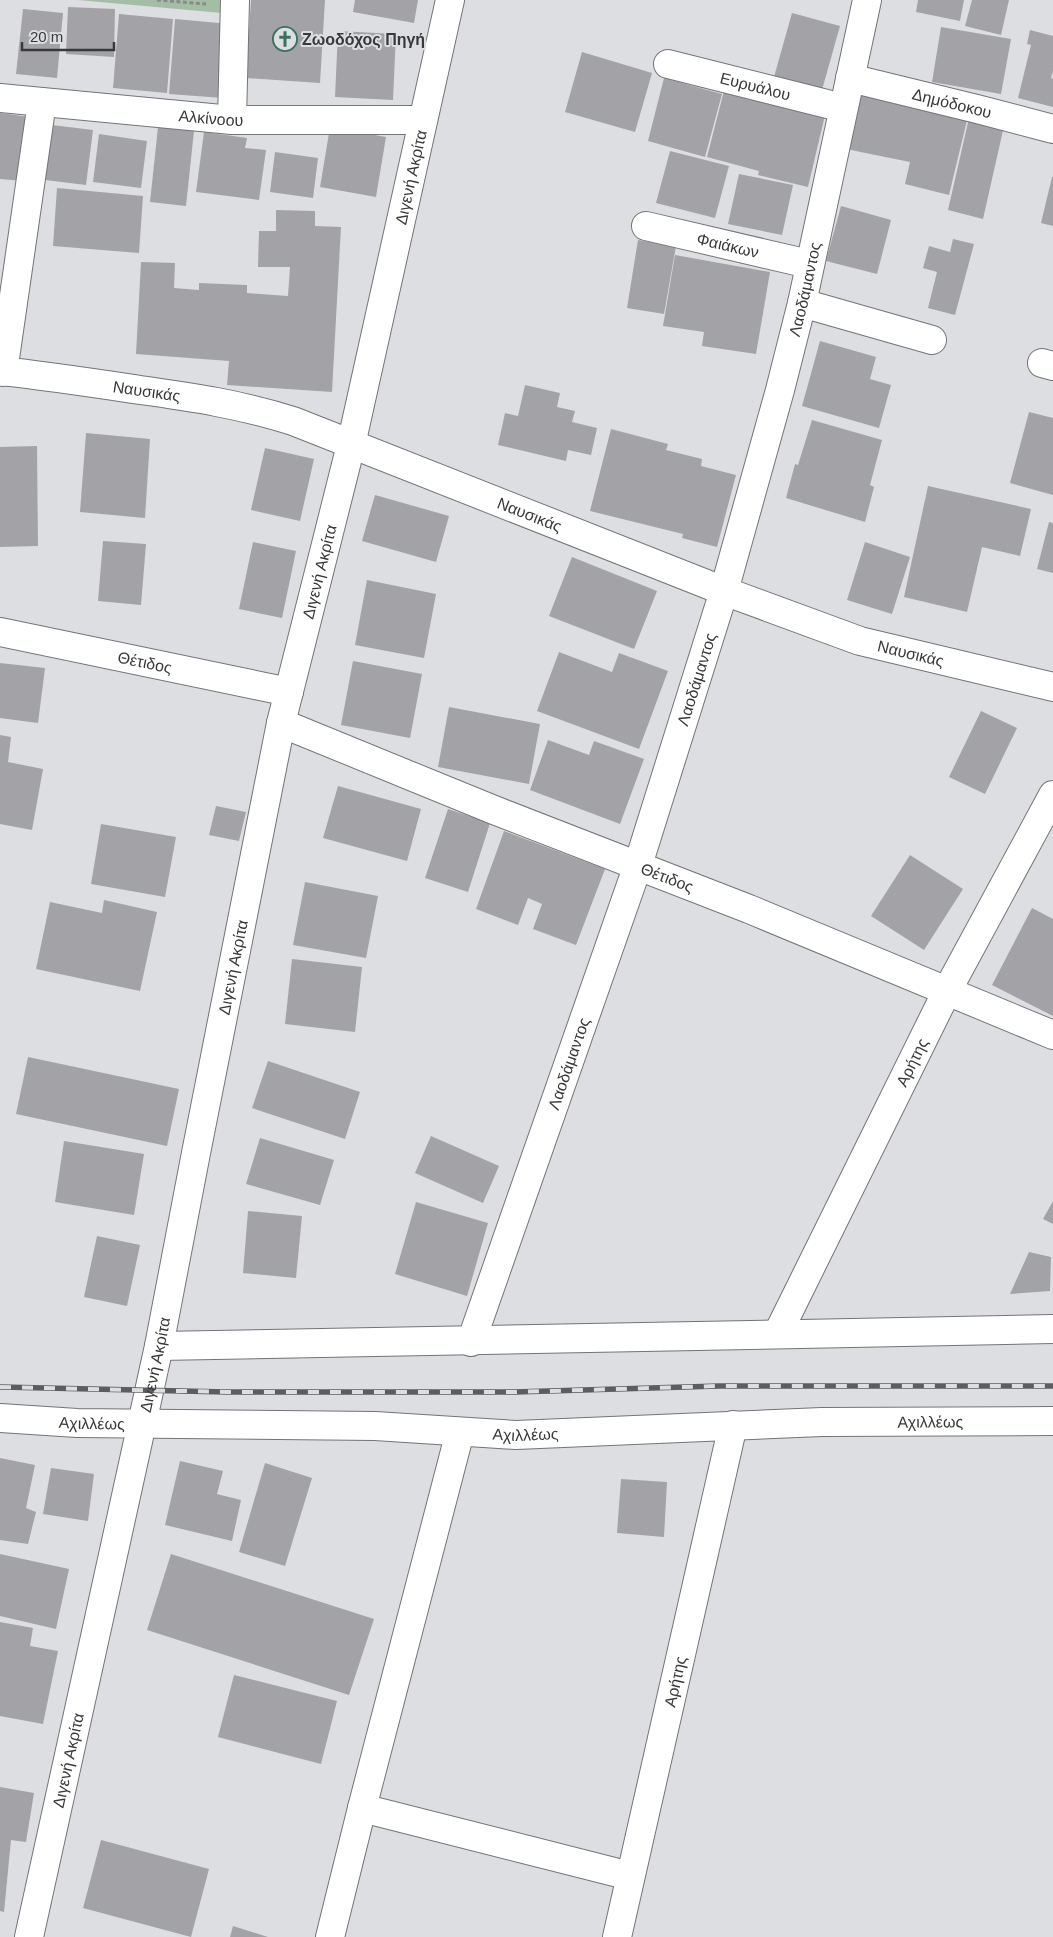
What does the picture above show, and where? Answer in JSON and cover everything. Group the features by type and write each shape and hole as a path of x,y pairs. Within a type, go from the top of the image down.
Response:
{"street":[{"name":"Διγενή Ακρίτα","path":"29,1937 159,1346 281,723 351,445 450,0"},
{"name":"Λαοδάμαντος","path":"471,1342 638,865 724,591 780,390 802,303 867,0"},
{"path":"232,120 234,3"},
{"name":"Ευρυάλου","path":"668,64 843,108"},
{"name":"Δημόδοκου","path":"850,78 977,108 1053,129"},
{"name":"Αλκίνοου","path":"0,98 232,120 423,120"},
{"path":"1,371 42,102"},
{"name":"Φαιάκων","path":"646,226 809,264"},
{"path":"802,303 932,340"},
{"name":"Ναυσικάς","path":"1,371 244,406 292,421 724,591 860,641 1053,687"},
{"name":"Θέτιδος","path":"0,632 289,692"},
{"name":"Θέτιδος","path":"281,723 494,810 638,865 1053,1035"},
{"name":"Αρήτης","path":"778,1333 947,991 1053,795"},
{"path":"159,1346 471,1342 778,1333 1053,1329"},
{"name":"Αχιλλέως","path":"0,1418 77,1423 375,1426 516,1435 822,1422 1053,1421"},
{"name":"Αρήτης","path":"617,1937 733,1425"},
{"path":"330,1937 460,1432"},
{"path":"362,1808 630,1876"}],"path":[{"path":"157,0 234,3"}],"green space":[{"path":"78,0 235,0 233,14"}],"building":[{"name":"Ζωοδόχος Πηγή","path":"251,0 325,0 320,83 246,78"},
{"path":"355,0 418,0 414,23 353,12"},
{"path":"918,0 964,0 960,21 916,12"},
{"path":"972,0 1009,0 1001,35 965,26"},
{"path":"68,7 115,9 114,57 66,54"},
{"path":"23,9 63,13 57,78 16,74"},
{"path":"792,13 840,26 822,90 774,77"},
{"path":"119,14 173,19 167,93 113,88"},
{"path":"175,19 230,24 223,98 169,94"},
{"path":"941,27 1011,39 1001,94 932,82"},
{"path":"1030,30 1053,36 1053,71 1051,78 1053,79 1053,107 1018,98 1031,45 1027,44"},
{"path":"338,31 396,34 393,100 335,97"},
{"path":"582,52 652,73 635,132 565,112"},
{"path":"664,78 722,94 705,157 648,141"},
{"path":"726,83 826,111 808,187 758,175 759,171 707,157"},
{"path":"859,86 969,112 949,195 905,184 910,162 846,149"},
{"path":"0,113 30,117 23,181 0,179"},
{"path":"969,118 1004,126 983,219 948,210"},
{"path":"52,125 93,130 86,185 45,180"},
{"path":"158,127 194,131 186,206 150,202"},
{"path":"330,127 386,137 376,197 320,187"},
{"path":"204,132 247,138 245,148 266,150 259,200 196,192"},
{"path":"99,134 147,141 141,188 93,182"},
{"path":"670,151 729,166 715,218 656,203"},
{"path":"275,152 318,158 313,198 270,192"},
{"path":"739,174 793,185 782,235 728,224"},
{"path":"1053,177 1053,226 1041,223"},
{"path":"57,188 143,196 139,253 53,246"},
{"path":"841,206 891,220 877,274 826,261"},
{"path":"276,210 315,211 315,226 341,227 332,392 227,385 229,361 136,354 141,262 175,263 174,288 199,290 199,283 247,285 247,293 288,296 290,267 258,267 259,231 276,231"},
{"path":"953,239 974,244 955,315 928,308 937,272 923,268 929,246 950,252"},
{"path":"638,240 676,246 664,314 627,308"},
{"path":"675,255 770,272 756,354 702,346 704,332 663,326"},
{"path":"820,341 876,357 870,379 891,385 879,428 802,406"},
{"path":"525,385 560,393 557,407 575,411 572,422 597,428 591,455 568,450 566,461 498,445 505,413 518,416"},
{"path":"1029,412 1053,418 1053,495 1010,483"},
{"path":"812,420 882,440 870,485 874,487 865,522 786,498 795,464 798,465"},
{"path":"611,429 668,444 666,450 702,459 701,466 736,475 717,547 682,538 683,534 590,511"},
{"path":"86,433 150,439 145,518 80,512"},
{"path":"37,446 38,546 0,547 0,447"},
{"path":"265,448 314,459 300,521 251,510"},
{"path":"928,486 1031,509 1020,556 982,547 967,612 904,597"},
{"path":"375,495 449,516 436,562 362,541"},
{"path":"1049,522 1053,523 1053,573 1037,569"},
{"path":"103,541 146,544 141,605 98,601"},
{"path":"253,542 296,551 282,618 239,609"},
{"path":"865,542 910,557 892,614 847,600"},
{"path":"572,557 657,591 634,649 549,616"},
{"path":"367,580 436,594 424,658 355,645"},
{"path":"559,652 612,672 619,653 668,671 639,749 537,711"},
{"path":"353,661 422,674 410,738 341,725"},
{"path":"0,663 45,668 38,723 0,718"},
{"path":"449,707 540,724 529,784 438,767"},
{"path":"981,711 1017,728 985,794 949,777"},
{"path":"0,735 11,737 8,762 43,769 32,830 0,824"},
{"path":"548,740 589,755 594,741 644,759 620,824 530,790"},
{"path":"338,786 421,809 407,861 323,838"},
{"path":"216,806 246,812 239,841 209,835"},
{"path":"448,809 490,823 468,892 425,878"},
{"path":"101,824 176,837 165,897 91,884"},
{"path":"504,831 605,869 576,945 533,929 542,904 528,898 518,925 476,909"},
{"path":"910,855 963,889 924,950 871,916"},
{"path":"305,882 378,896 366,958 293,945"},
{"path":"104,900 157,912 140,991 36,969 50,902 102,913"},
{"path":"1032,908 1053,919 1053,1016 992,985"},
{"path":"292,959 362,967 355,1032 285,1024"},
{"path":"28,1057 179,1089 167,1146 16,1114"},
{"path":"268,1061 360,1092 345,1139 252,1108"},
{"path":"431,1136 499,1166 483,1203 415,1173"},
{"path":"260,1138 334,1160 320,1205 246,1184"},
{"path":"64,1141 144,1154 134,1215 55,1202"},
{"path":"1053,1201 1053,1224 1043,1219"},
{"path":"416,1202 488,1223 467,1296 395,1274"},
{"path":"248,1211 302,1216 296,1278 243,1273"},
{"path":"97,1236 140,1245 127,1306 84,1297"},
{"path":"1029,1252 1051,1257 1050,1291 1010,1294"},
{"path":"0,1458 35,1465 26,1508 36,1512 28,1544 0,1540"},
{"path":"180,1461 223,1471 217,1494 241,1500 232,1541 165,1525"},
{"path":"265,1463 312,1478 285,1566 239,1552"},
{"path":"51,1468 94,1474 88,1521 43,1514"},
{"path":"621,1479 667,1482 664,1537 617,1533"},
{"path":"0,1554 69,1569 56,1629 0,1616"},
{"path":"171,1554 374,1619 349,1695 147,1630"},
{"path":"0,1622 33,1628 30,1646 58,1651 43,1724 0,1716"},
{"path":"234,1675 337,1701 321,1764 218,1737"},
{"path":"0,1787 34,1793 26,1842 11,1840 4,1912 0,1911"},
{"path":"101,1840 209,1869 191,1937 83,1908"},
{"path":"233,1926 268,1937 230,1937"}],"railway":[{"path":"0,1387 227,1392 515,1392 719,1386 1053,1386"}],"place":[{"name":"Ζωοδόχος Πηγή","path":"285,39"}]}
